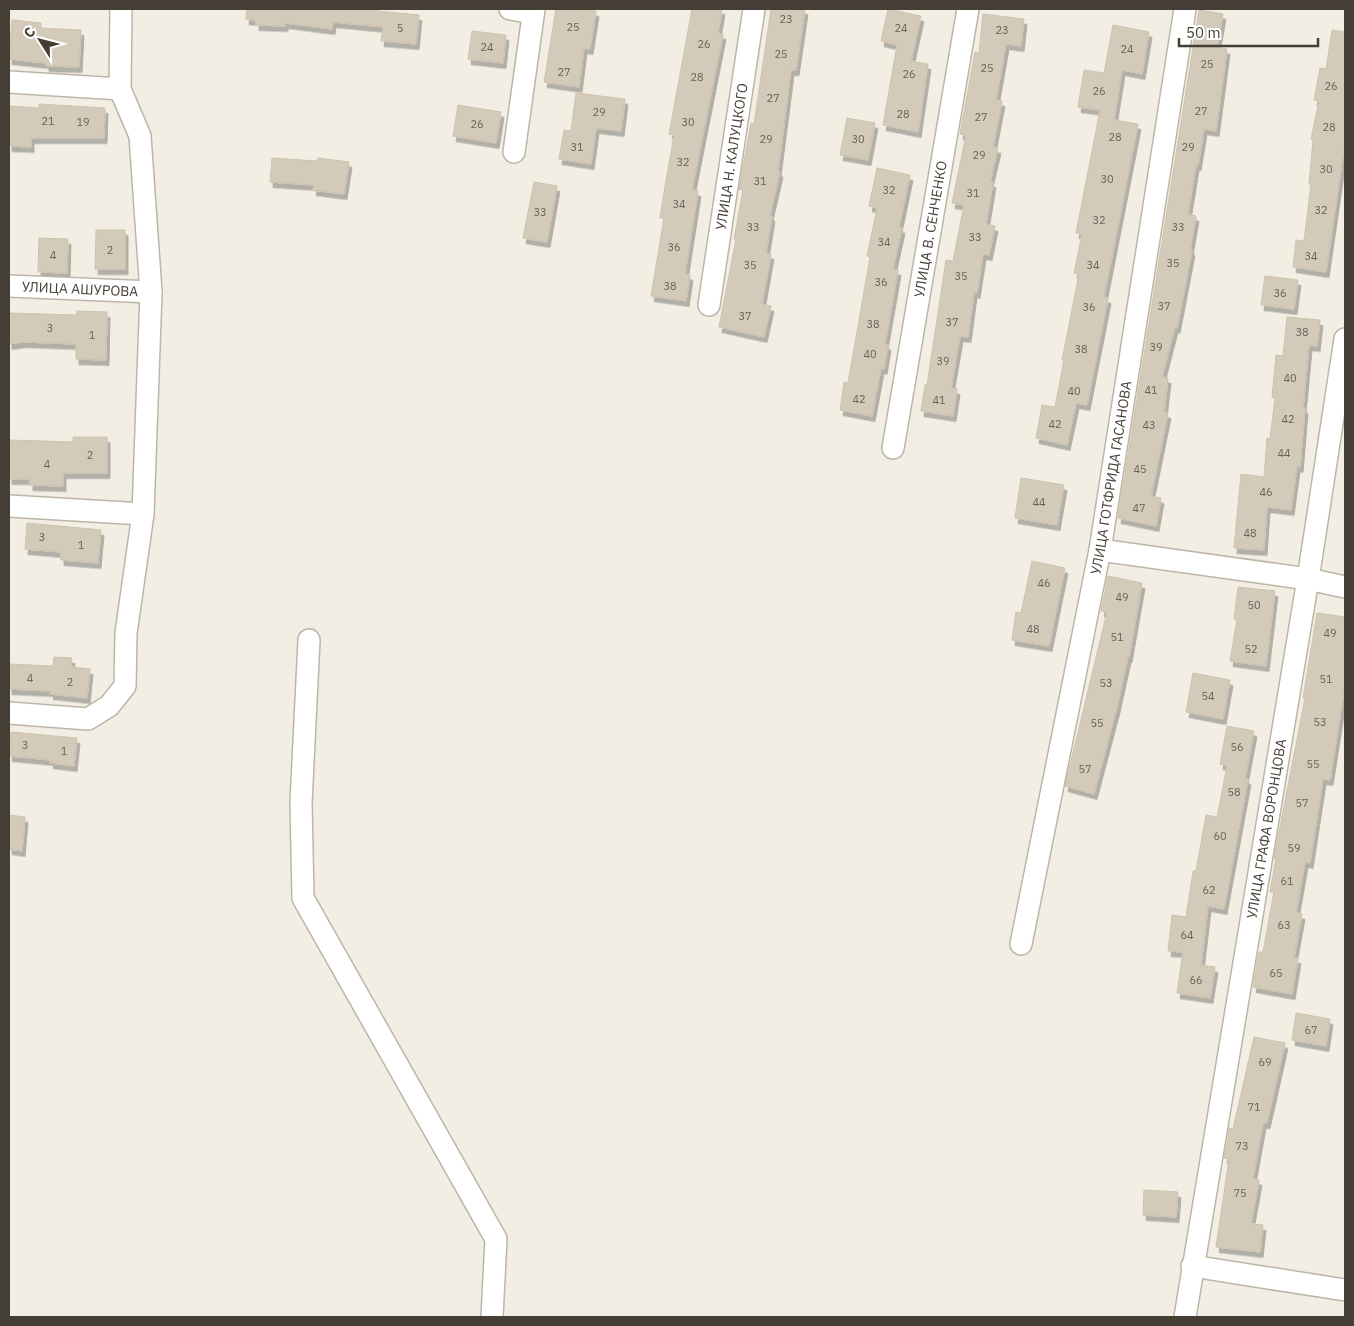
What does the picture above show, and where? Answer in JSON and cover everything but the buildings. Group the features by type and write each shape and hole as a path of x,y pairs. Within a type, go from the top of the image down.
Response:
{"street":[{"path":"9,713 88,719 108,706 125,686 126,633 143,514 151,292 140,136 120,88 121,9"},
{"path":"510,9 533,11 514,152"},
{"name":"УЛИЦА Н. КАЛУЦКОГО","path":"709,306 754,9"},
{"name":"УЛИЦА В. СЕНЧЕНКО","path":"893,448 968,9"},
{"name":"УЛИЦА ГОТФРИДА ГАСАНОВА","path":"1022,944 1100,550 1184,9"},
{"path":"9,82 120,88"},
{"name":"УЛИЦА АШУРОВА","path":"9,286 151,292"},
{"name":"УЛИЦА ГРАФА ВОРОНЦОВА","path":"1185,1317 1308,580 1345,339"},
{"path":"9,506 143,514"},
{"path":"1100,550 1345,587"},
{"path":"309,640 301,803 303,898 496,1239 492,1317"},
{"path":"1192,1266 1345,1290"}]}
